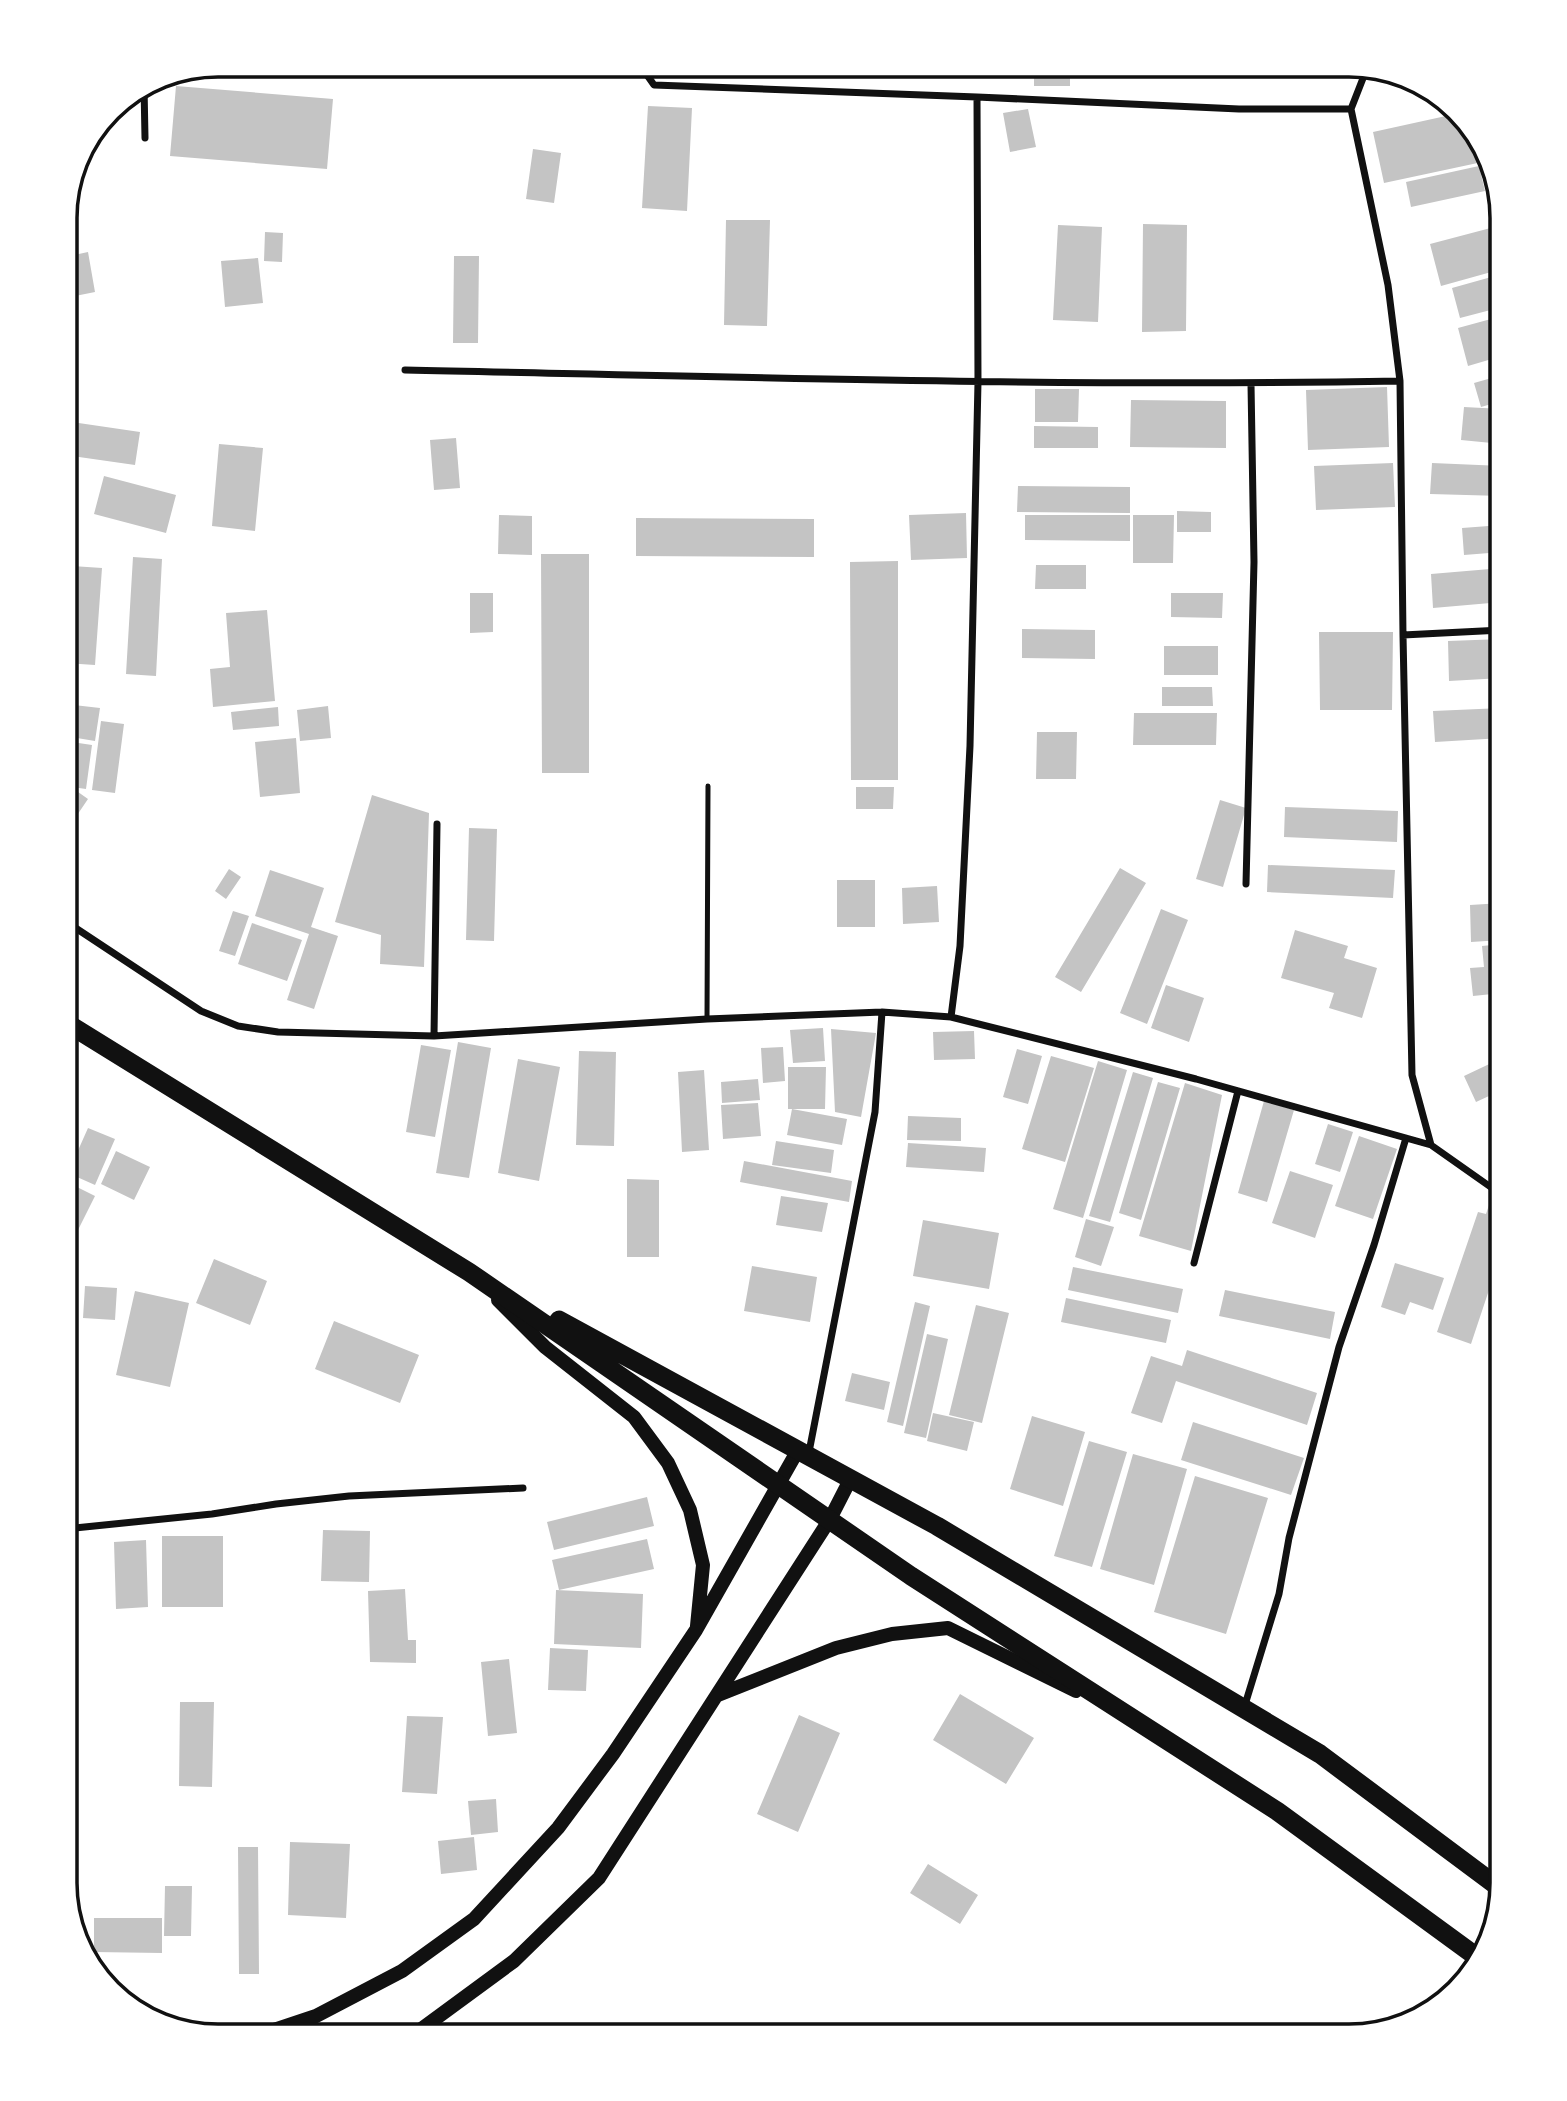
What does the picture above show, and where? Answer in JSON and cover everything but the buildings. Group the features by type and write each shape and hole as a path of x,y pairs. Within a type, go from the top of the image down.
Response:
{"highway":[{"path":"77,1029 470,1272 911,1576 1278,1811 1471,1953"},
{"path":"470,1272 937,1526 1320,1754 1490,1881"}],"main road":[{"path":"470,1272 545,1347 635,1417 668,1463 690,1510 703,1565 696,1630"},
{"path":"292,2024 316,2016 402,1971 474,1919 558,1828 696,1630 779,1485 803,1453"},
{"path":"428,2024 514,1961 599,1878 830,1520 851,1478"},
{"path":"718,1695 836,1648 892,1634 948,1629 1143,1724"}],"street":[{"path":"648,77 654,85 1238,109 1351,109"},
{"path":"1363,78 1351,109 1388,285 1400,382 1412,1075 1431,1145"},
{"path":"951,1017 960,946 970,746 978,382 977,97"},
{"path":"144,98 145,138"},
{"path":"405,370 978,382 1400,382"},
{"path":"1246,884 1254,562 1251,384"},
{"path":"1403,635 1490,631"},
{"path":"434,1036 437,824"},
{"path":"77,928 201,1011 238,1026 278,1032 434,1036 882,1012 951,1017 1196,1079 1431,1145 1490,1187"},
{"path":"803,1453 875,1112 882,1012"},
{"path":"1194,1263 1238,1091"},
{"path":"1244,1709 1279,1594 1289,1538 1339,1347 1374,1245 1406,1138"},
{"path":"77,1528 349,1496 523,1488"}],"lane":[{"path":"707,1020 708,786"}]}
